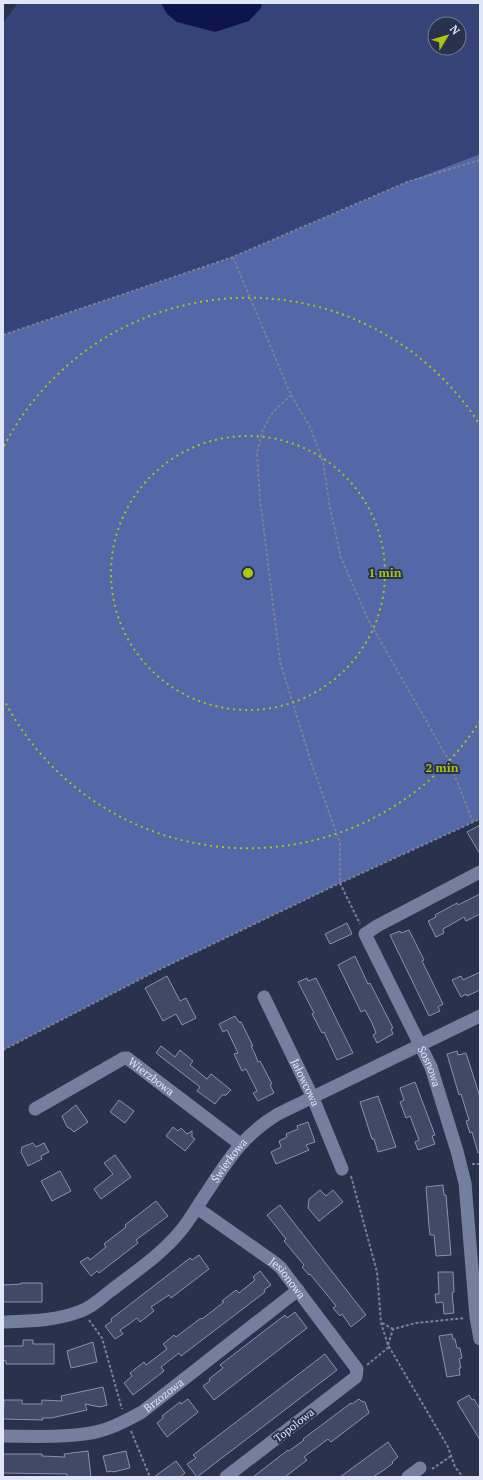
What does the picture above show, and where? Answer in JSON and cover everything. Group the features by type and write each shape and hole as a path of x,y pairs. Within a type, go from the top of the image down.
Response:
{"street":[{"name":"Sosnowa","path":"480,872 377,926 365,934 431,1067 462,1171 468,1216 476,1317 480,1339"},
{"name":"Jałowcowa","path":"264,997 347,1172"},
{"name":"Świerkowa","path":"3,1322 49,1320 83,1311 153,1258 178,1234 240,1144 258,1127 268,1120 480,1016"},
{"name":"Wierzbowa","path":"35,1109 124,1058 127,1058 240,1144"},
{"name":"Jesionowa","path":"197,1208 274,1262 298,1290 357,1369"},
{"name":"Brzozowa","path":"3,1436 85,1434 113,1426 126,1420 142,1412 298,1290"},
{"name":"Topolowa","path":"226,1477 356,1377 357,1369"},
{"path":"408,1477 420,1468"}],"path":[{"path":"3,335 233,257 407,182 480,160"},
{"path":"233,257 291,395 310,427 323,461 330,508 341,558 369,621 448,759 473,822"},
{"path":"291,395 273,412 262,429 257,453 260,498 280,662 311,762 340,844 340,883 358,921"},
{"path":"3,1050 154,972 340,883 480,819"},
{"path":"347,1172 377,1272 381,1323 388,1346 448,1447 455,1467 463,1477"},
{"path":"83,1311 102,1338 126,1420 150,1477"},
{"path":"381,1323 393,1329 416,1323 476,1317"},
{"path":"357,1369 363,1367 388,1346 393,1329"},
{"path":"420,1468 431,1470 451,1456"}],"shaded area":[{"path":"18,3 480,3 480,154 407,182 233,257 3,335 3,23"},
{"path":"161,3 262,3 261,8 249,21 215,32 177,22 167,14"},
{"path":"480,154 480,819 340,883 154,972 3,1050 3,335 233,257 407,182"}],"building":[{"path":"480,825 480,854 467,832"},
{"path":"480,894 480,914 466,921 464,917 443,929 444,933 436,937 428,921 436,917 435,915 457,903 458,905"},
{"path":"347,923 352,934 330,944 325,934"},
{"path":"409,930 443,1004 438,1007 440,1011 429,1016 390,935 400,931 401,933"},
{"path":"355,956 368,984 370,983 393,1028 391,1029 393,1034 377,1043 373,1035 376,1033 371,1021 365,1010 361,1012 338,965"},
{"path":"480,972 480,990 461,997 452,980 461,976 463,980"},
{"path":"167,976 180,1001 186,998 196,1018 182,1025 176,1014 163,1021 145,988"},
{"path":"307,978 308,981 316,978 353,1053 337,1060 324,1032 322,1033 312,1014 314,1013 298,982"},
{"path":"235,1016 239,1022 241,1022 253,1046 251,1046 258,1062 260,1061 272,1084 270,1085 274,1093 258,1101 253,1093 257,1091 246,1069 242,1071 234,1054 238,1053 227,1030 223,1032 219,1024"},
{"path":"161,1046 175,1057 180,1050 193,1061 190,1065 207,1079 211,1074 231,1090 226,1095 222,1095 215,1104 197,1091 200,1087 156,1053"},
{"path":"457,1051 458,1055 466,1053 480,1097 480,1152 478,1153 472,1132 470,1133 466,1121 469,1120 461,1094 459,1095 447,1054"},
{"path":"415,1082 435,1135 432,1136 435,1144 418,1150 415,1142 419,1140 410,1116 406,1118 400,1102 404,1100 400,1088"},
{"path":"378,1096 396,1147 378,1152 374,1139 372,1139 360,1102"},
{"path":"119,1100 134,1111 125,1123 110,1112"},
{"path":"76,1105 88,1122 74,1132 67,1127 62,1116"},
{"path":"308,1122 315,1142 306,1145 309,1150 276,1164 271,1152 281,1147 279,1141 287,1137 286,1134 298,1129 297,1126"},
{"path":"173,1127 178,1131 181,1128 187,1134 192,1131 192,1137 195,1139 185,1151 166,1136"},
{"path":"33,1143 36,1147 44,1143 49,1152 41,1156 42,1159 28,1166 21,1152 22,1147"},
{"path":"115,1155 131,1177 101,1199 94,1189 113,1174 104,1163"},
{"path":"60,1171 71,1191 52,1201 41,1181"},
{"path":"443,1185 444,1195 446,1195 451,1255 436,1256 434,1235 430,1235 426,1187"},
{"path":"320,1190 326,1196 333,1190 343,1202 319,1221 308,1208 309,1199"},
{"path":"156,1201 168,1216 136,1240 138,1243 99,1273 97,1271 91,1276 80,1262 88,1257 90,1260 106,1247 104,1244 126,1227 125,1225"},
{"path":"280,1205 366,1315 351,1327 342,1314 340,1316 333,1308 336,1306 310,1274 309,1275 302,1267 304,1265 284,1241 286,1239 267,1215"},
{"path":"199,1255 209,1269 171,1298 169,1295 151,1307 154,1311 140,1322 137,1318 120,1330 123,1334 115,1339 105,1326 112,1321 111,1319 190,1258 192,1260"},
{"path":"260,1271 271,1285 264,1290 265,1292 181,1356 179,1353 161,1367 164,1371 133,1395 124,1383 132,1376 130,1373 144,1362 146,1365 167,1349 163,1344 174,1335 176,1337 201,1318 202,1319 224,1302 222,1301 236,1290 239,1293 255,1280 253,1277"},
{"path":"438,1272 453,1272 454,1292 452,1293 454,1313 444,1314 443,1302 436,1303 435,1294 439,1294"},
{"path":"42,1283 42,1302 3,1302 3,1285"},
{"path":"295,1312 307,1328 214,1400 203,1386 223,1368 220,1365 285,1315 287,1318"},
{"path":"452,1334 457,1348 460,1348 462,1358 459,1359 461,1368 459,1368 460,1375 447,1377 439,1336"},
{"path":"23,1340 33,1340 33,1344 54,1344 54,1364 6,1364 6,1361 3,1360 3,1346 23,1346"},
{"path":"93,1342 97,1362 71,1368 67,1351"},
{"path":"325,1354 337,1370 197,1477 187,1464 196,1458 193,1455"},
{"path":"103,1387 107,1405 100,1407 85,1404 87,1410 51,1418 42,1418 43,1420 3,1419 4,1400 22,1400 22,1404 42,1404 42,1400 62,1401 61,1396"},
{"path":"469,1395 472,1400 474,1399 480,1409 480,1440 457,1402"},
{"path":"188,1399 198,1412 167,1437 157,1423 163,1418 162,1416 180,1402 181,1404"},
{"path":"359,1399 365,1402 369,1413 331,1442 328,1439 304,1457 307,1460 285,1477 253,1477 288,1450 289,1451 304,1440 303,1439 351,1403 352,1404"},
{"path":"388,1442 398,1457 384,1470 373,1477 340,1477"},
{"path":"88,1451 91,1477 67,1477 67,1474 3,1473 3,1454 42,1454 42,1456 65,1457 64,1454"},
{"path":"126,1451 130,1468 107,1472 103,1456"},
{"path":"176,1461 185,1473 180,1477 154,1477"}]}
